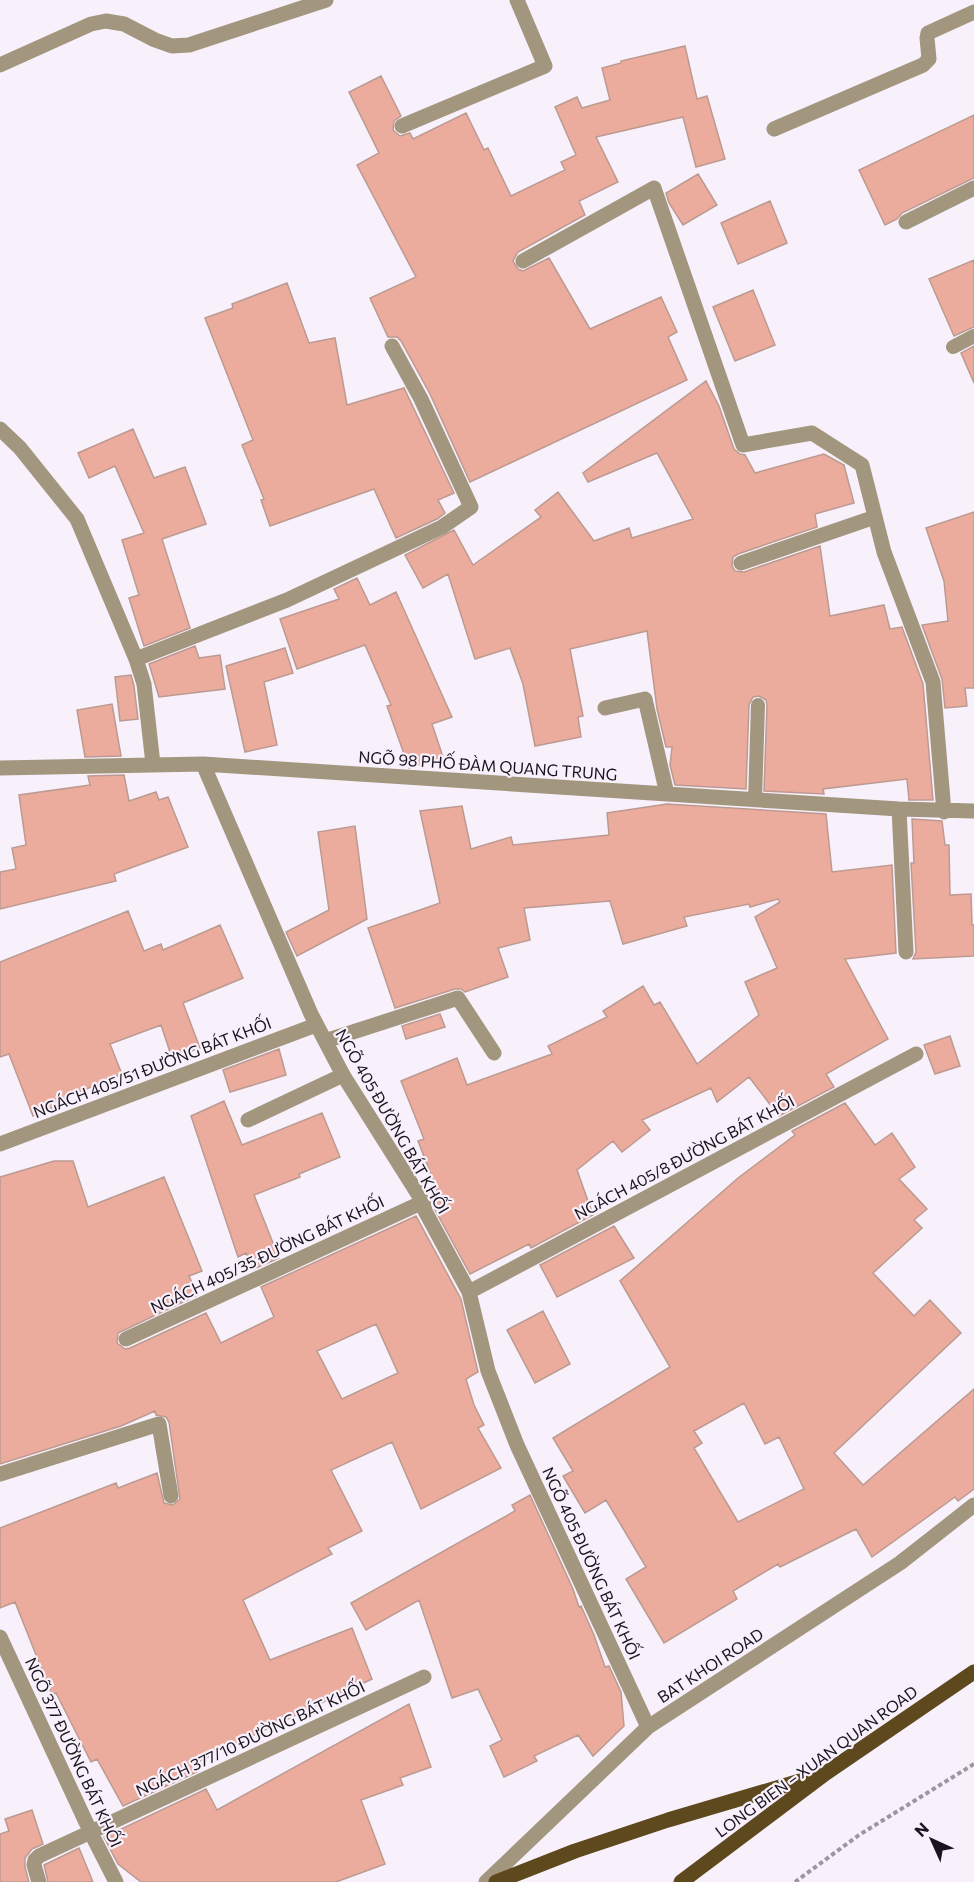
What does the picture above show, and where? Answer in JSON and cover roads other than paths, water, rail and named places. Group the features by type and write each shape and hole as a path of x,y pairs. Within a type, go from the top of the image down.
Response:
{"main road":[{"name":"LONG BIEN – XUAN QUAN ROAD","path":"681,1882 826,1773 974,1672"},
{"path":"496,1882 575,1851 668,1820 826,1773"}],"street":[{"path":"0,65 91,24 106,21 124,24 172,46 189,45 326,0"},
{"path":"402,126 545,66 517,0"},
{"path":"774,129 923,65 929,59 928,33 974,12"},
{"path":"523,261 654,188 742,445 812,433 862,465 884,552 933,682 944,812"},
{"path":"906,222 974,188"},
{"path":"136,659 287,600 442,527 471,507 421,399 392,346"},
{"path":"0,429 20,448 77,519 136,659 144,684 153,764"},
{"path":"741,563 876,517"},
{"path":"605,708 645,699 667,794"},
{"name":"NGÕ 98 PHỐ ĐÀM QUANG TRUNG","path":"0,768 203,764 944,812 974,811"},
{"name":"NGÕ 405 ĐƯỜNG BÁT KHỐI","path":"203,764 316,1025 343,1075 423,1202 425,1211 469,1292 488,1371 517,1445 648,1727"},
{"path":"898,809 906,952"},
{"path":"325,1041 458,998 494,1053"},
{"name":"NGÁCH 405/51 ĐƯỜNG BÁT KHỐI","path":"0,1144 316,1025"},
{"name":"NGÁCH 405/8 ĐƯỜNG BÁT KHỐI","path":"469,1292 916,1054"},
{"path":"248,1120 343,1075"},
{"name":"NGÁCH 405/35 ĐƯỜNG BÁT KHỐI","path":"126,1339 423,1202"},
{"path":"0,1474 159,1424 171,1496"},
{"name":"BAT KHOI ROAD","path":"486,1882 648,1727 900,1563 974,1505"},
{"name":"NGÕ 377 ĐƯỜNG BÁT KHỐI","path":"0,1637 116,1882"},
{"name":"NGÁCH 377/10 ĐƯỜNG BÁT KHỐI","path":"39,1882 34,1860 424,1677"}],"lane":[{"path":"953,347 974,336"},
{"path":"754,800 759,705"}]}
